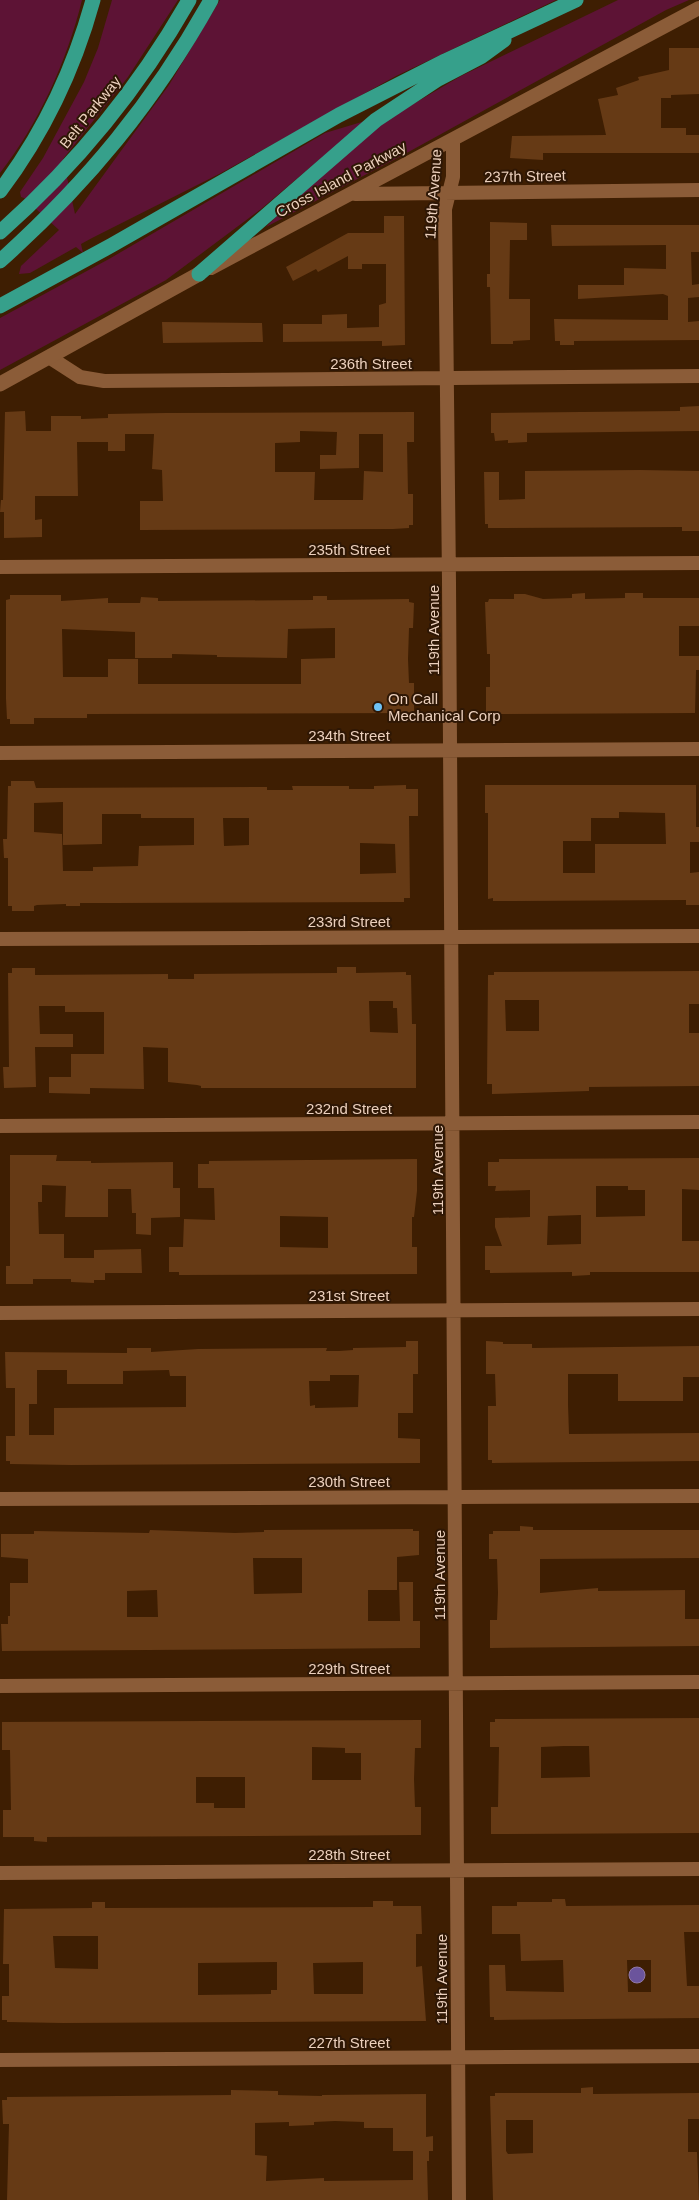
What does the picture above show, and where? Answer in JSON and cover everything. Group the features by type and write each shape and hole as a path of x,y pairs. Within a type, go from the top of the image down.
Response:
{"highway":[{"path":"0,191 34,141 54,104 75,56 92,0"},
{"name":"Belt Parkway","path":"0,232 56,180 94,137 146,69 189,0"},
{"path":"0,262 86,177 138,114 189,40 211,0"},
{"path":"0,306 112,245 339,115 436,65 576,0"},
{"path":"199,274 376,120 438,79 482,56 530,20"}],"street":[{"name":"Cross Island Parkway","path":"0,384 199,274 699,8"},
{"name":"119th Avenue","path":"453,140 453,177 445,209 453,1124 459,2200"},
{"name":"237th Street","path":"351,194 699,190"},
{"name":"236th Street","path":"49,357 80,377 104,381 699,376"},
{"name":"235th Street","path":"0,567 699,563"},
{"name":"234th Street","path":"0,753 699,749"},
{"name":"233rd Street","path":"0,939 699,936"},
{"name":"232nd Street","path":"0,1126 699,1122"},
{"name":"231st Street","path":"0,1313 699,1309"},
{"name":"230th Street","path":"0,1499 699,1496"},
{"name":"229th Street","path":"0,1686 699,1682"},
{"name":"228th Street","path":"0,1873 699,1869"},
{"name":"227th Street","path":"0,2060 699,2056"}],"shaded area":[{"path":"0,0 82,0 68,46 50,91 27,133 0,173"},
{"path":"112,0 178,0 128,77 63,159 75,214 169,85 220,0 556,0 396,76 221,173 92,238 81,244 83,253 76,247 30,273 19,274 21,266 59,230 21,197 20,192 43,158 84,82 98,48"},
{"path":"618,0 689,0 666,10 403,155 266,227 309,183 386,120 461,76"},
{"path":"365,121 261,209 166,280 0,370 0,318 109,259 325,133"},
{"path":"634,1967 640,1967 645,1972 643,1981 634,1983 629,1978 629,1972"}],"building":[{"path":"669,48 699,48 699,94 671,95 671,98 661,98 661,128 686,128 686,135 699,135 699,153 543,153 543,160 510,158 512,136 606,135 598,99 618,95 616,88 639,80 638,77 669,70"},
{"path":"384,216 404,216 405,345 382,346 382,341 283,342 283,324 322,324 322,315 347,314 347,328 379,327 379,305 386,303 386,264 362,264 362,269 348,269 348,256 318,272 316,269 293,281 286,267 348,233 384,233"},
{"path":"490,222 527,223 527,240 510,240 509,299 530,299 530,340 513,341 513,344 491,344 490,287 487,287 487,274 490,274"},
{"path":"551,225 699,225 699,252 691,252 692,285 699,284 699,297 688,298 688,322 699,321 699,340 574,341 574,345 560,345 560,341 555,341 554,319 668,320 668,296 663,294 578,299 578,285 624,285 624,268 666,269 666,245 552,246"},
{"path":"162,322 262,323 263,342 163,343"},
{"path":"699,406 699,431 527,433 527,442 508,443 508,440 495,441 494,433 491,433 491,413 680,411 680,407"},
{"path":"25,411 26,431 51,431 51,416 81,416 81,419 108,418 108,414 414,412 414,442 407,442 408,494 413,494 413,525 409,525 409,528 393,529 140,530 140,501 163,501 162,470 152,469 154,434 125,434 125,451 108,451 108,442 77,442 78,496 35,496 35,520 42,519 42,537 4,538 4,512 0,512 1,500 3,500 5,412","holes":["300,431 337,432 336,455 320,455 320,469 359,468 359,434 383,434 383,472 364,471 363,500 314,500 315,472 275,472 275,443 300,442"]},
{"path":"525,471 699,471 699,531 682,531 682,527 488,528 488,524 485,524 484,472 499,472 499,500 525,499"},
{"path":"585,593 585,599 625,598 625,593 643,593 643,598 699,598 699,626 679,626 679,656 699,656 699,670 696,670 695,713 500,714 500,720 486,720 486,687 490,687 490,654 487,654 485,602 488,602 489,599 514,599 514,594 525,594 543,599 572,598 572,594"},
{"path":"10,595 61,595 61,601 108,598 108,603 140,603 141,597 158,598 158,601 313,600 313,596 327,596 327,600 409,599 409,602 414,603 413,628 409,628 408,659 409,683 414,683 414,713 87,714 87,718 34,718 34,724 10,724 10,719 7,719 6,699 6,600 10,599","holes":["335,628 335,658 301,659 301,684 138,684 138,659 108,659 108,677 63,677 62,629 135,632 135,658 172,658 172,654 287,658 288,629"]},
{"path":"11,781 34,781 36,788 267,787 267,790 293,790 292,786 349,786 349,789 374,789 374,786 406,785 406,789 418,789 418,816 409,816 410,898 404,898 404,902 80,903 80,906 66,906 66,904 37,905 34,906 34,911 12,911 12,906 8,906 8,858 4,858 3,839 7,839 8,786 11,786","holes":["63,802 63,845 102,844 102,814 141,814 141,818 194,818 194,845 139,846 138,866 93,867 93,871 63,871 62,834 34,832 34,803","223,818 249,818 249,845 224,846","360,843 395,844 396,873 360,874"]},
{"path":"485,785 696,785 696,827 699,827 699,842 690,842 690,873 699,872 699,905 686,905 686,900 493,901 493,898 488,899 488,813 485,813","holes":["619,812 665,813 666,844 595,844 595,873 563,873 563,841 591,841 591,818 619,818"]},
{"path":"337,967 356,967 356,973 406,972 406,975 411,975 412,1024 416,1024 416,1088 201,1088 201,1086 197,1085 168,1082 168,1048 143,1047 144,1089 90,1088 90,1094 49,1093 49,1077 71,1077 71,1054 104,1054 104,1012 65,1012 65,1006 39,1006 40,1034 73,1034 73,1047 35,1047 36,1087 4,1088 3,1067 9,1067 8,973 12,973 12,968 35,968 35,975 168,974 168,979 194,979 194,974 337,973","holes":["369,1001 393,1001 393,1008 397,1008 398,1033 370,1032"]},
{"path":"699,971 699,1004 689,1004 689,1033 699,1033 699,1086 589,1087 589,1091 492,1094 492,1084 487,1084 488,975 494,975 494,972","holes":["505,1000 539,1000 539,1031 506,1031"]},
{"path":"10,1155 57,1155 56,1161 91,1161 91,1163 173,1162 173,1188 180,1188 180,1217 151,1218 151,1235 136,1234 136,1213 132,1213 131,1189 108,1189 108,1217 65,1217 66,1186 42,1185 42,1202 38,1202 39,1234 64,1234 64,1258 94,1258 94,1250 141,1249 142,1273 105,1273 105,1280 94,1280 94,1283 71,1282 71,1279 33,1279 33,1284 6,1284 6,1266 10,1266"},
{"path":"699,1158 699,1190 682,1189 682,1241 699,1241 699,1272 590,1272 590,1275 572,1276 572,1272 490,1273 490,1270 485,1270 485,1246 502,1246 495,1227 495,1218 530,1217 530,1190 495,1191 496,1186 488,1186 488,1162 499,1162 499,1159","holes":["596,1186 628,1186 628,1190 645,1190 645,1216 596,1217","581,1215 581,1244 547,1245 548,1216"]},
{"path":"417,1159 417,1191 414,1217 412,1217 412,1247 417,1247 417,1274 179,1275 179,1272 169,1272 169,1247 183,1247 184,1219 215,1220 214,1188 198,1188 198,1164 209,1164 209,1161","holes":["280,1216 328,1217 328,1248 280,1247"]},
{"path":"406,1341 418,1341 418,1374 413,1374 413,1413 398,1413 398,1438 420,1439 420,1463 71,1465 10,1464 10,1461 6,1461 6,1436 15,1436 15,1388 6,1388 5,1352 127,1353 127,1348 151,1348 151,1352 198,1349 327,1348 326,1351 339,1351 353,1350 353,1348 406,1347","holes":["37,1370 67,1370 67,1384 123,1384 123,1371 169,1370 170,1376 186,1376 186,1407 54,1408 54,1435 29,1435 29,1404 37,1404","330,1375 359,1375 358,1407 315,1408 315,1405 310,1406 309,1381 330,1381"]},
{"path":"486,1341 503,1342 503,1344 532,1344 532,1348 699,1346 699,1377 683,1377 683,1401 618,1401 618,1374 568,1374 568,1404 569,1434 699,1433 699,1461 492,1463 492,1460 488,1460 488,1406 496,1406 495,1374 486,1374"},
{"path":"520,1526 533,1527 533,1530 699,1530 699,1558 540,1559 540,1593 598,1588 598,1591 685,1590 685,1619 699,1619 699,1646 490,1648 490,1620 497,1620 498,1593 497,1559 489,1559 489,1534 493,1534 493,1531 520,1531"},
{"path":"413,1529 413,1531 419,1531 419,1555 397,1557 397,1590 368,1590 368,1621 400,1621 399,1582 413,1582 413,1621 420,1621 420,1648 2,1651 1,1624 8,1624 8,1616 10,1616 10,1583 28,1583 28,1559 1,1557 1,1534 34,1534 34,1531 149,1533 150,1530 235,1533 264,1532 264,1530","holes":["253,1558 302,1558 302,1593 254,1594","157,1590 158,1617 127,1617 127,1591"]},
{"path":"699,1718 699,1833 491,1834 491,1807 498,1807 499,1747 490,1747 490,1722 495,1722 495,1719","holes":["589,1746 590,1777 541,1778 541,1747"]},
{"path":"421,1720 421,1748 415,1748 414,1779 415,1807 421,1807 421,1835 47,1837 47,1842 34,1841 34,1837 3,1837 3,1810 11,1810 10,1750 2,1750 2,1722","holes":["312,1747 345,1748 345,1753 361,1753 361,1780 312,1780","196,1777 245,1777 245,1808 214,1808 214,1803 196,1803"]},
{"path":"552,1899 565,1899 566,1906 699,1905 699,1932 684,1932 687,1986 699,1986 699,2018 494,2020 494,2017 490,2017 489,1965 505,1965 506,1991 564,1992 563,1960 521,1961 520,1934 492,1934 492,1906 517,1906 517,1902 552,1902","holes":["627,1960 651,1960 651,1992 628,1992"]},
{"path":"373,1901 393,1901 393,1906 421,1906 422,1934 416,1934 416,1967 422,1966 426,2021 63,2023 7,2022 7,2020 2,2020 2,1996 9,1996 9,1964 3,1964 4,1909 92,1908 92,1902 105,1902 105,1908 373,1907","holes":["53,1936 98,1936 98,1969 55,1968","277,1962 277,1990 271,1990 271,1994 198,1995 198,1963","363,1962 363,1994 314,1994 313,1963"]},
{"path":"593,2087 593,2094 699,2093 699,2119 688,2119 688,2152 697,2152 699,2200 493,2200 490,2096 495,2096 495,2093 581,2093 581,2088","holes":["506,2120 533,2120 533,2153 508,2154 506,2151"]},
{"path":"231,2090 278,2091 278,2095 322,2096 426,2094 426,2137 433,2136 433,2151 429,2151 429,2161 427,2161 428,2200 7,2200 9,2124 3,2124 2,2100 7,2100 7,2097 231,2095","holes":["289,2122 289,2126 314,2125 314,2122 364,2122 364,2128 393,2128 393,2151 413,2151 413,2180 324,2181 324,2178 266,2181 267,2156 255,2155 255,2123"]}],"place":[{"name":"On Call Mechanical Corp","path":"378,707"}]}
